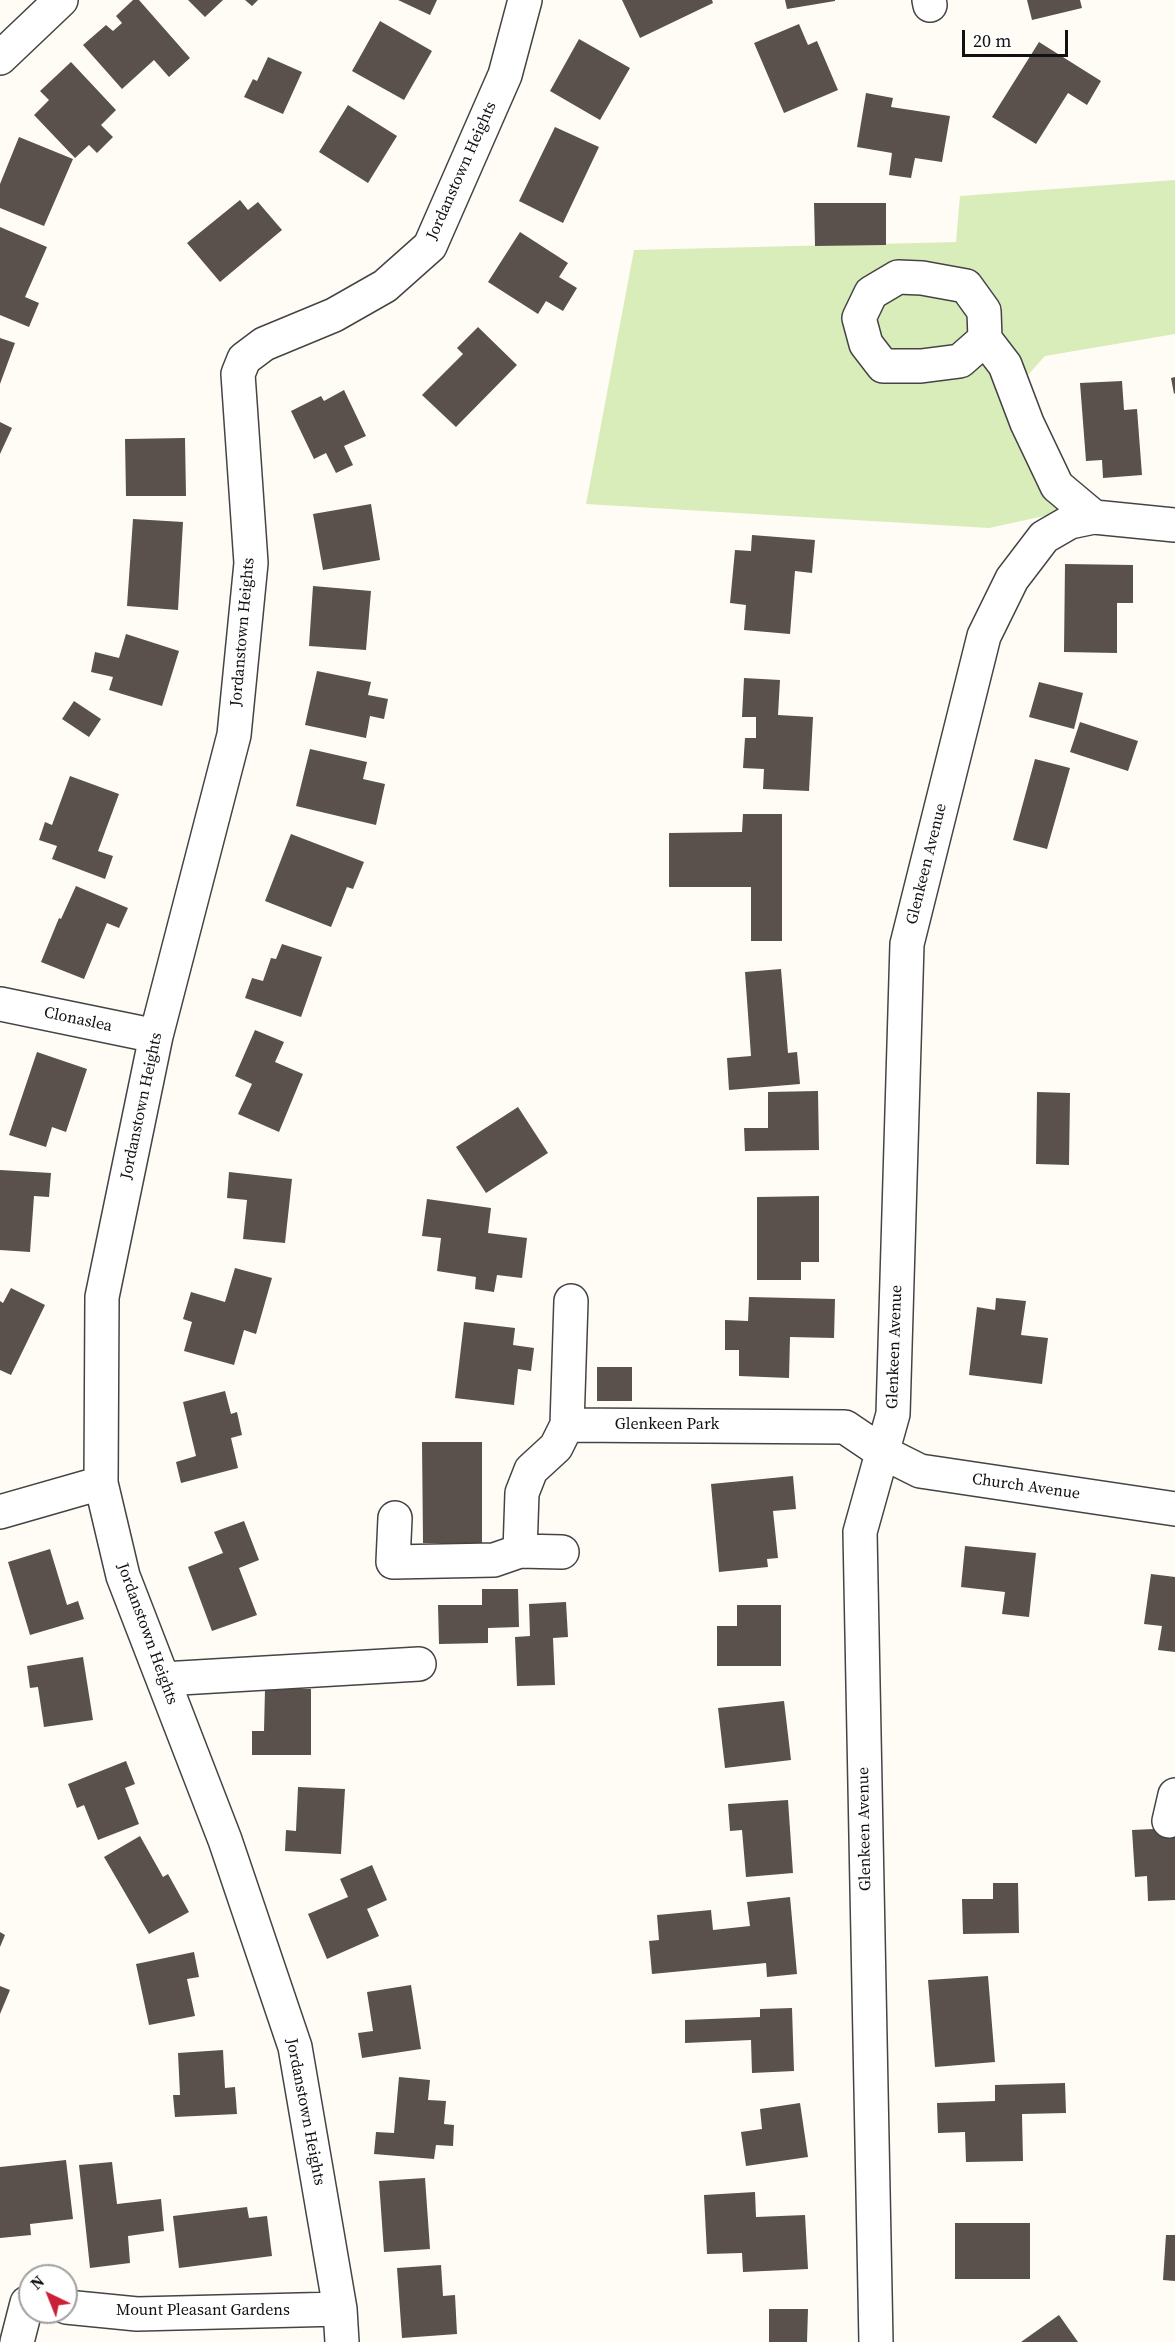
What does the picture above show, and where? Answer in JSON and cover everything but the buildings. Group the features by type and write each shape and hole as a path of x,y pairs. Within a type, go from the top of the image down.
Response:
{"street":[{"path":"0,58 62,0"},
{"name":"Jordanstown Heights","path":"342,2342 340,2309 295,2047 225,1840 123,1576 101,1483 102,1297 156,1036 234,735 251,563 238,374 244,359 264,344 334,315 385,285 430,246 505,75 525,0"},
{"path":"985,339 1005,365 1027,423 1056,486 1094,517 1175,525"},
{"name":"Glenkeen Avenue","path":"876,2342 860,1532 893,1414 907,944 984,636 1012,579 1044,537 1070,522 1094,517"},
{"name":"Clonaslea","path":"0,1004 156,1036"},
{"path":"520,1551 522,1493 531,1470 556,1447 567,1425 571,1301"},
{"name":"Glenkeen Park","path":"567,1425 845,1426 882,1452"},
{"name":"Church Avenue","path":"882,1452 920,1471 1175,1509"},
{"path":"0,1512 101,1483"},
{"path":"395,1518 393,1562 494,1560 520,1551 562,1551"},
{"path":"163,1679 419,1664"},
{"name":"Mount Pleasant Gardens","path":"78,2308 136,2314 340,2309"},
{"path":"17,2342 18,2322"}],"green space":[{"path":"1175,180 1175,334 1045,356 1027,376 1066,477 1099,504 989,528 586,504 634,250 956,242 960,196"}]}
